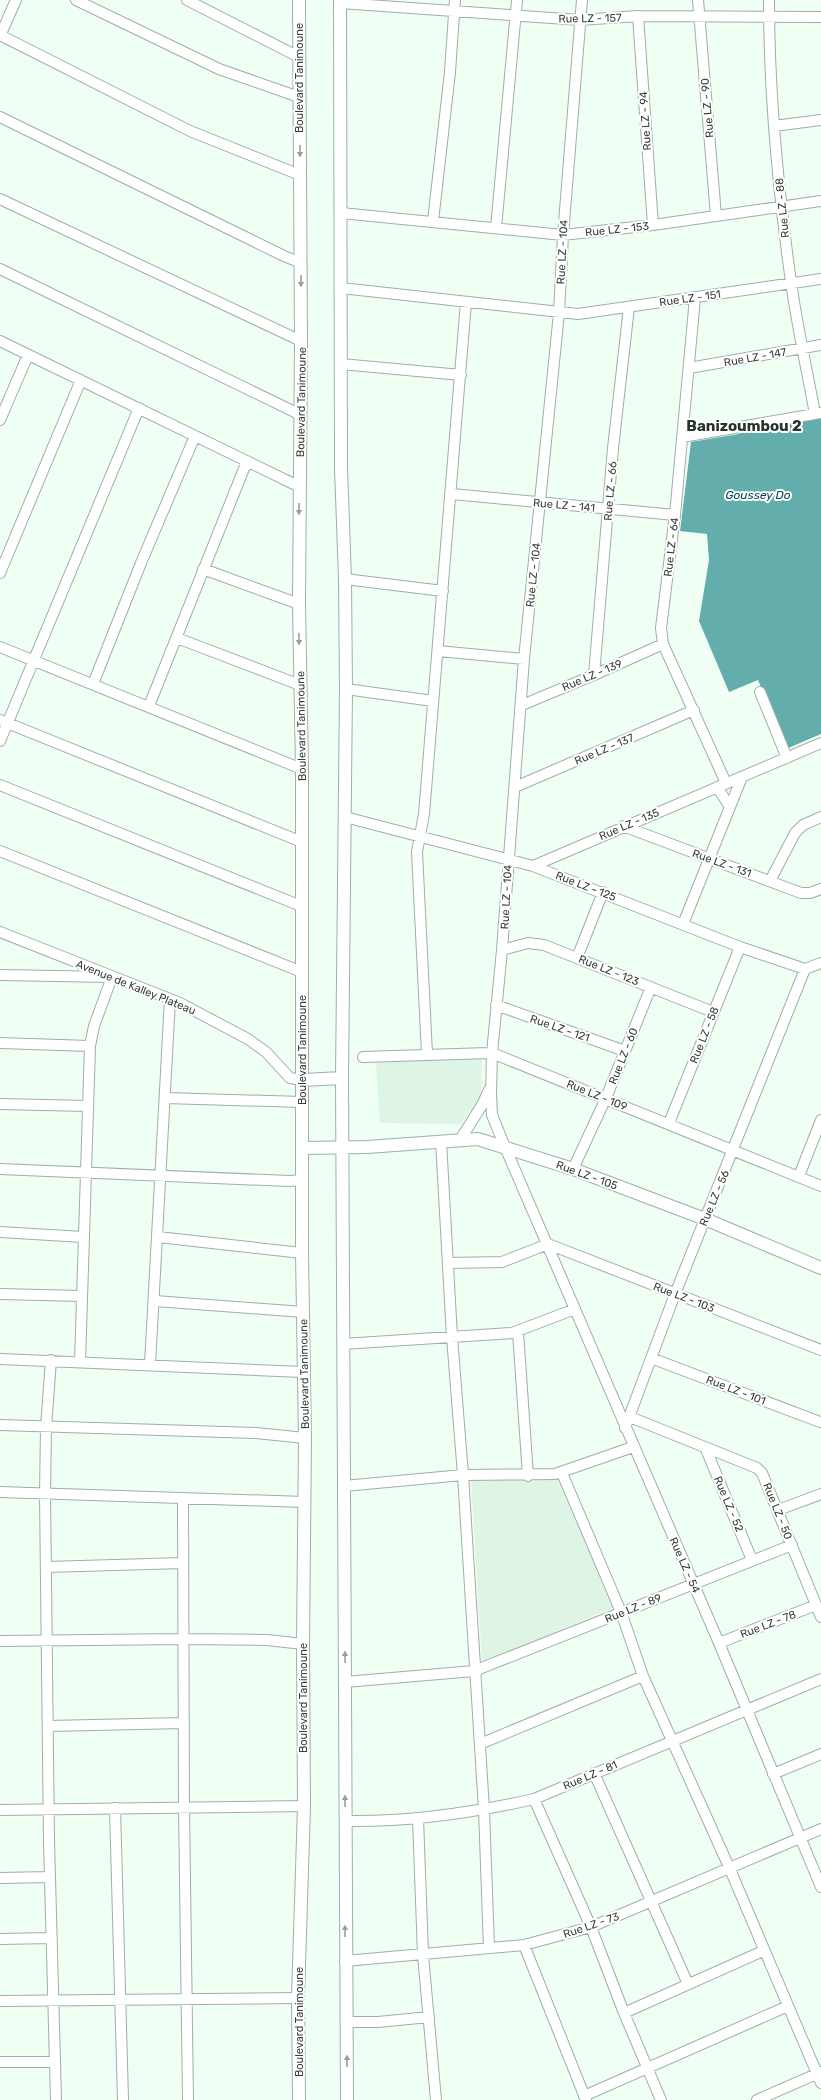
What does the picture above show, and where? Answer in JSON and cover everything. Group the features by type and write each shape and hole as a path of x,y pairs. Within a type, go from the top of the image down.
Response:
{"main road":[{"name":"Boulevard Tanimoune","path":"299,0 301,263 299,604 302,769 302,1253 305,1438 303,1644 304,1806 298,1998 299,2100"},
{"path":"340,2 341,468 345,579 346,689 342,1147 346,1822 345,1961 347,2100"},
{"path":"303,1080 342,1078"},
{"name":"Rue LZ - 105","path":"303,1148 478,1139 573,1169 705,1219 821,1268"}],"street":[{"path":"16,0 0,35 190,131 300,175"},
{"path":"76,0 219,69 299,97"},
{"path":"187,0 299,57"},
{"path":"433,221 450,72 455,0"},
{"path":"496,228 517,0"},
{"name":"Rue LZ - 104","path":"548,1244 492,1115 491,1086 492,1054 522,705 524,659 559,313 563,235 582,0"},
{"name":"Rue LZ - 90","path":"698,0 716,216"},
{"name":"Rue LZ - 88","path":"769,0 774,126 791,284 803,348 818,413"},
{"name":"Rue LZ - 157","path":"340,2 580,20 638,16 769,18 821,17"},
{"name":"Rue LZ - 94","path":"638,16 653,225"},
{"path":"0,117 301,263"},
{"path":"774,126 821,120"},
{"path":"0,199 301,341"},
{"name":"Rue LZ - 153","path":"341,213 563,235 653,225 821,201"},
{"path":"0,269 301,415"},
{"name":"Rue LZ - 151","path":"341,288 466,302 528,307 559,313 578,314 821,279"},
{"name":"Rue LZ - 64","path":"695,298 676,515 663,614 663,644 694,710 730,807"},
{"path":"427,1054 418,905 417,852 424,814 462,375 466,302"},
{"name":"Rue LZ - 66","path":"594,675 608,508 629,307"},
{"path":"0,341 300,487"},
{"name":"Rue LZ - 147","path":"689,368 821,345"},
{"path":"0,420 28,355"},
{"path":"341,364 462,375"},
{"path":"0,573 81,380"},
{"path":"0,741 4,722 35,660 139,408"},
{"path":"682,437 818,413"},
{"path":"93,684 144,555 195,436"},
{"path":"148,706 177,638 247,461"},
{"name":"Rue LZ - 141","path":"452,494 676,515"},
{"path":"203,569 299,604"},
{"path":"345,579 443,591"},
{"path":"177,638 300,685"},
{"name":"Rue LZ - 139","path":"522,705 663,644"},
{"path":"0,647 302,769"},
{"path":"438,651 524,659"},
{"path":"346,689 433,701"},
{"path":"760,692 786,758"},
{"name":"Rue LZ - 137","path":"515,787 694,710"},
{"path":"4,722 302,842"},
{"name":"Rue LZ - 135","path":"533,866 623,826 821,743"},
{"path":"683,924 742,777"},
{"path":"0,785 301,906"},
{"name":"Rue LZ - 125","path":"345,817 533,866 603,892 740,948 805,969"},
{"path":"770,881 795,833 803,825 821,817"},
{"name":"Rue LZ - 131","path":"623,826 801,893 810,893 821,889"},
{"path":"0,851 302,972"},
{"path":"577,958 603,892"},
{"name":"Avenue de Kalley Plateau","path":"0,932 170,999 223,1024 266,1052 290,1078 303,1080"},
{"name":"Rue LZ - 123","path":"502,950 519,944 535,942 713,1012"},
{"name":"Rue LZ - 58","path":"669,1123 740,948"},
{"path":"805,969 821,963"},
{"name":"Rue LZ - 56","path":"626,1428 675,1294 734,1150 805,969"},
{"path":"0,975 112,977 94,1026 90,1046 80,1362"},
{"name":"Rue LZ - 60","path":"573,1169 606,1098 651,987"},
{"path":"150,1364 155,1301 160,1175 170,999"},
{"name":"Rue LZ - 121","path":"496,1005 625,1051"},
{"path":"0,1043 90,1046"},
{"name":"Rue LZ - 109","path":"362,1058 427,1054 492,1054 669,1123 821,1186"},
{"path":"460,1140 482,1105 491,1086"},
{"path":"165,1098 302,1102"},
{"path":"0,1104 88,1106"},
{"path":"799,1176 821,1120"},
{"path":"441,1141 452,1337 463,1475 474,1671 484,1810 489,1948"},
{"path":"0,1169 289,1181 303,1180"},
{"path":"0,1232 83,1237"},
{"path":"158,1237 302,1253"},
{"path":"449,1263 502,1262 548,1244"},
{"name":"Rue LZ - 103","path":"548,1244 821,1350"},
{"name":"Rue LZ - 54","path":"548,1244 633,1447 719,1643 799,1838 821,1887"},
{"path":"0,1294 82,1296"},
{"path":"155,1301 303,1312"},
{"path":"343,1344 518,1332 576,1310"},
{"path":"518,1332 528,1476"},
{"name":"Rue LZ - 101","path":"651,1358 821,1421"},
{"path":"0,1359 150,1364 303,1372"},
{"path":"51,1360 46,1427 45,1494 50,1877 56,2100"},
{"name":"Rue LZ - 50","path":"630,1417 756,1468 762,1473 821,1617"},
{"path":"0,1425 256,1433 305,1438"},
{"path":"344,1486 463,1475 528,1476 562,1473 633,1447"},
{"name":"Rue LZ - 52","path":"705,1448 752,1560"},
{"path":"562,1473 621,1612 643,1676 729,1867 763,1951 820,2076 757,2100"},
{"path":"0,1492 183,1500 305,1502"},
{"path":"778,1510 821,1494"},
{"path":"183,1500 184,1807 188,2100"},
{"name":"Rue LZ - 89","path":"345,1682 474,1671 792,1545"},
{"path":"46,1567 183,1563"},
{"name":"Rue LZ - 78","path":"719,1643 816,1605"},
{"path":"0,1641 184,1639 267,1640 303,1644"},
{"path":"480,1744 643,1676"},
{"name":"Rue LZ - 81","path":"346,1822 390,1821 418,1818 484,1810 534,1800 672,1740 821,1679"},
{"path":"48,1726 184,1723"},
{"path":"773,1774 821,1754"},
{"path":"594,1773 650,1902 688,1984"},
{"path":"534,1800 591,1927 624,2013 661,2100"},
{"path":"0,1810 304,1806"},
{"path":"115,1808 123,2100"},
{"path":"418,1818 423,1955 436,2100"},
{"name":"Rue LZ - 73","path":"345,1961 524,1945 591,1927 821,1829"},
{"path":"0,1878 50,1877"},
{"path":"0,1938 52,1938"},
{"path":"524,1945 585,2098 647,2068 788,2006"},
{"path":"624,2013 763,1951"},
{"path":"0,2001 298,1998"},
{"path":"347,2022 378,2022 429,2017"},
{"path":"0,2062 55,2062"}],"shaded area":[{"path":"482,1055 481,1101 474,1114 470,1111 461,1124 380,1123 376,1063"},
{"path":"561,1479 615,1607 482,1662 471,1480"}],"water":[{"name":"Goussey Do","path":"821,418 821,734 786,749 758,680 729,692 699,621 709,560 707,534 680,531 691,442 739,434 745,429"}],"district":[{"name":"Banizoumbou 2","path":"744,426"}]}
